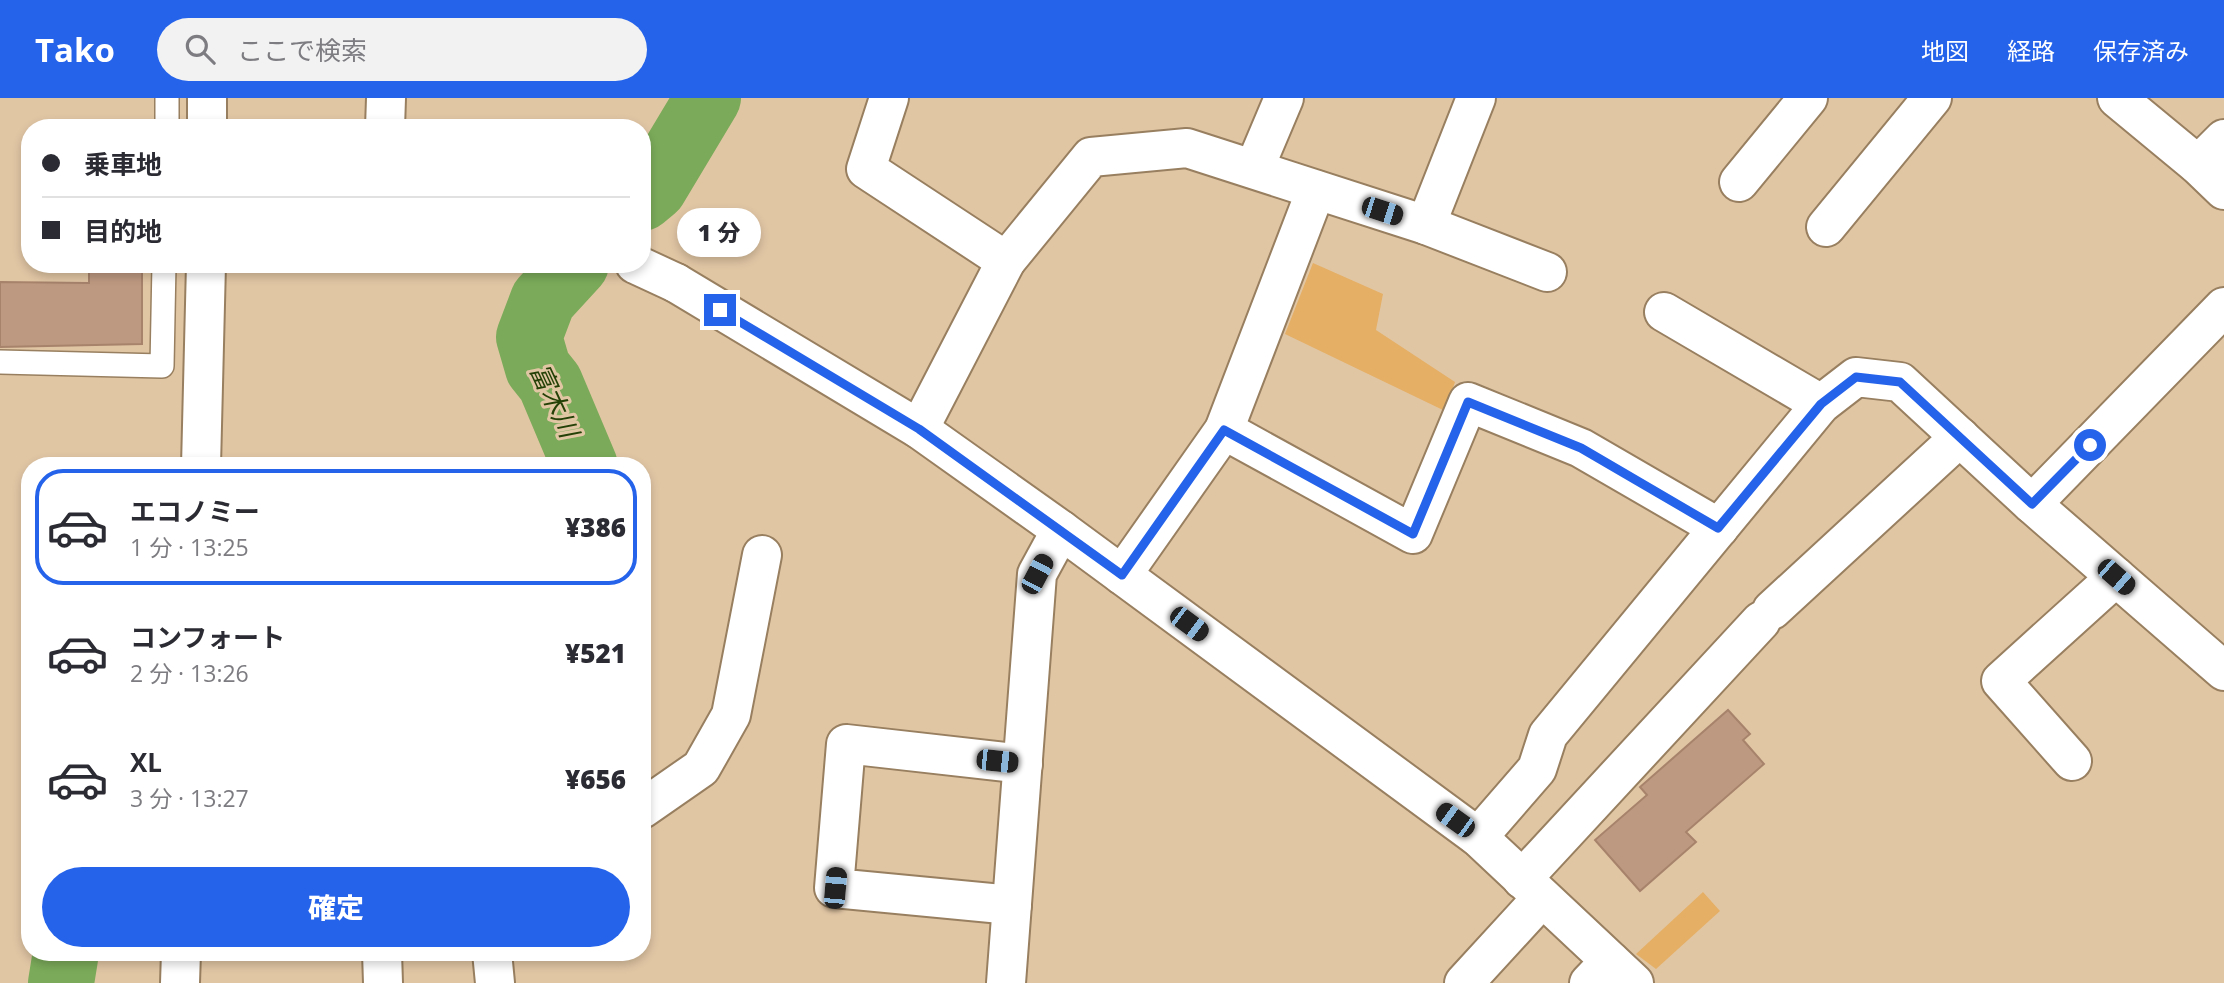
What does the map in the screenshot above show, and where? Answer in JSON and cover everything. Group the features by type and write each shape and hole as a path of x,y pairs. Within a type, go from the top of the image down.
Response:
{"street":[{"path":"207,98 207,119"},
{"path":"385,119 386,98"},
{"path":"889,98 866,169 1006,261"},
{"path":"1254,169 1284,98"},
{"path":"1739,182 1808,98"},
{"path":"1826,227 1932,98"},
{"path":"2117,98 2216,164"},
{"path":"1426,225 1464,102"},
{"path":"919,429 1006,261 1091,157 1187,148 1426,225 1547,272"},
{"path":"1122,575 1224,430 1316,190"},
{"path":"651,271 676,283 919,429 1061,530 1478,837 1532,888 1611,976"},
{"path":"201,457 206,273"},
{"path":"2032,504 2224,307"},
{"path":"1664,312 1821,404"},
{"path":"1478,837 1537,769 1548,735 1718,528 1821,404 1856,377 1900,382 2032,504 2224,671"},
{"path":"1224,430 1413,534 1468,402 1581,448 1718,528"},
{"path":"1464,983 1532,888 1767,616 1960,437"},
{"path":"1006,983 1037,574 1061,530"},
{"path":"651,803 701,768 731,715 762,555"},
{"path":"2072,761 2001,681 2116,577"},
{"path":"1012,905 835,888 846,744 1023,764"},
{"path":"180,983 181,961"},
{"path":"382,961 383,983"},
{"path":"493,961 495,983"}],"lane":[{"path":"167,98 167,119"},
{"path":"162,366 164,273"},
{"path":"0,362 203,368"}],"shaded area":[{"path":"1313,263 1383,294 1376,330 1455,382 1445,411 1285,334"},
{"path":"1703,892 1720,911 1656,969 1636,954"}],"building":[{"path":"89,273 142,273 142,344 0,347 0,282 89,283"},
{"path":"1728,710 1750,734 1743,740 1764,764 1686,832 1696,842 1640,891 1595,840 1647,795 1640,787"}],"waterway":[{"name":"富木川","path":"651,190 708,98"},
{"name":"富木川","path":"568,273 543,300 529,337 538,368 550,383 581,457"},
{"name":"富木川","path":"61,983 65,961"}],"route":[{"path":"720,310 919,429 1122,575 1224,430 1413,534 1468,402 1581,448 1718,528 1821,404 1856,377 1900,382 2032,504 2090,445"}]}
